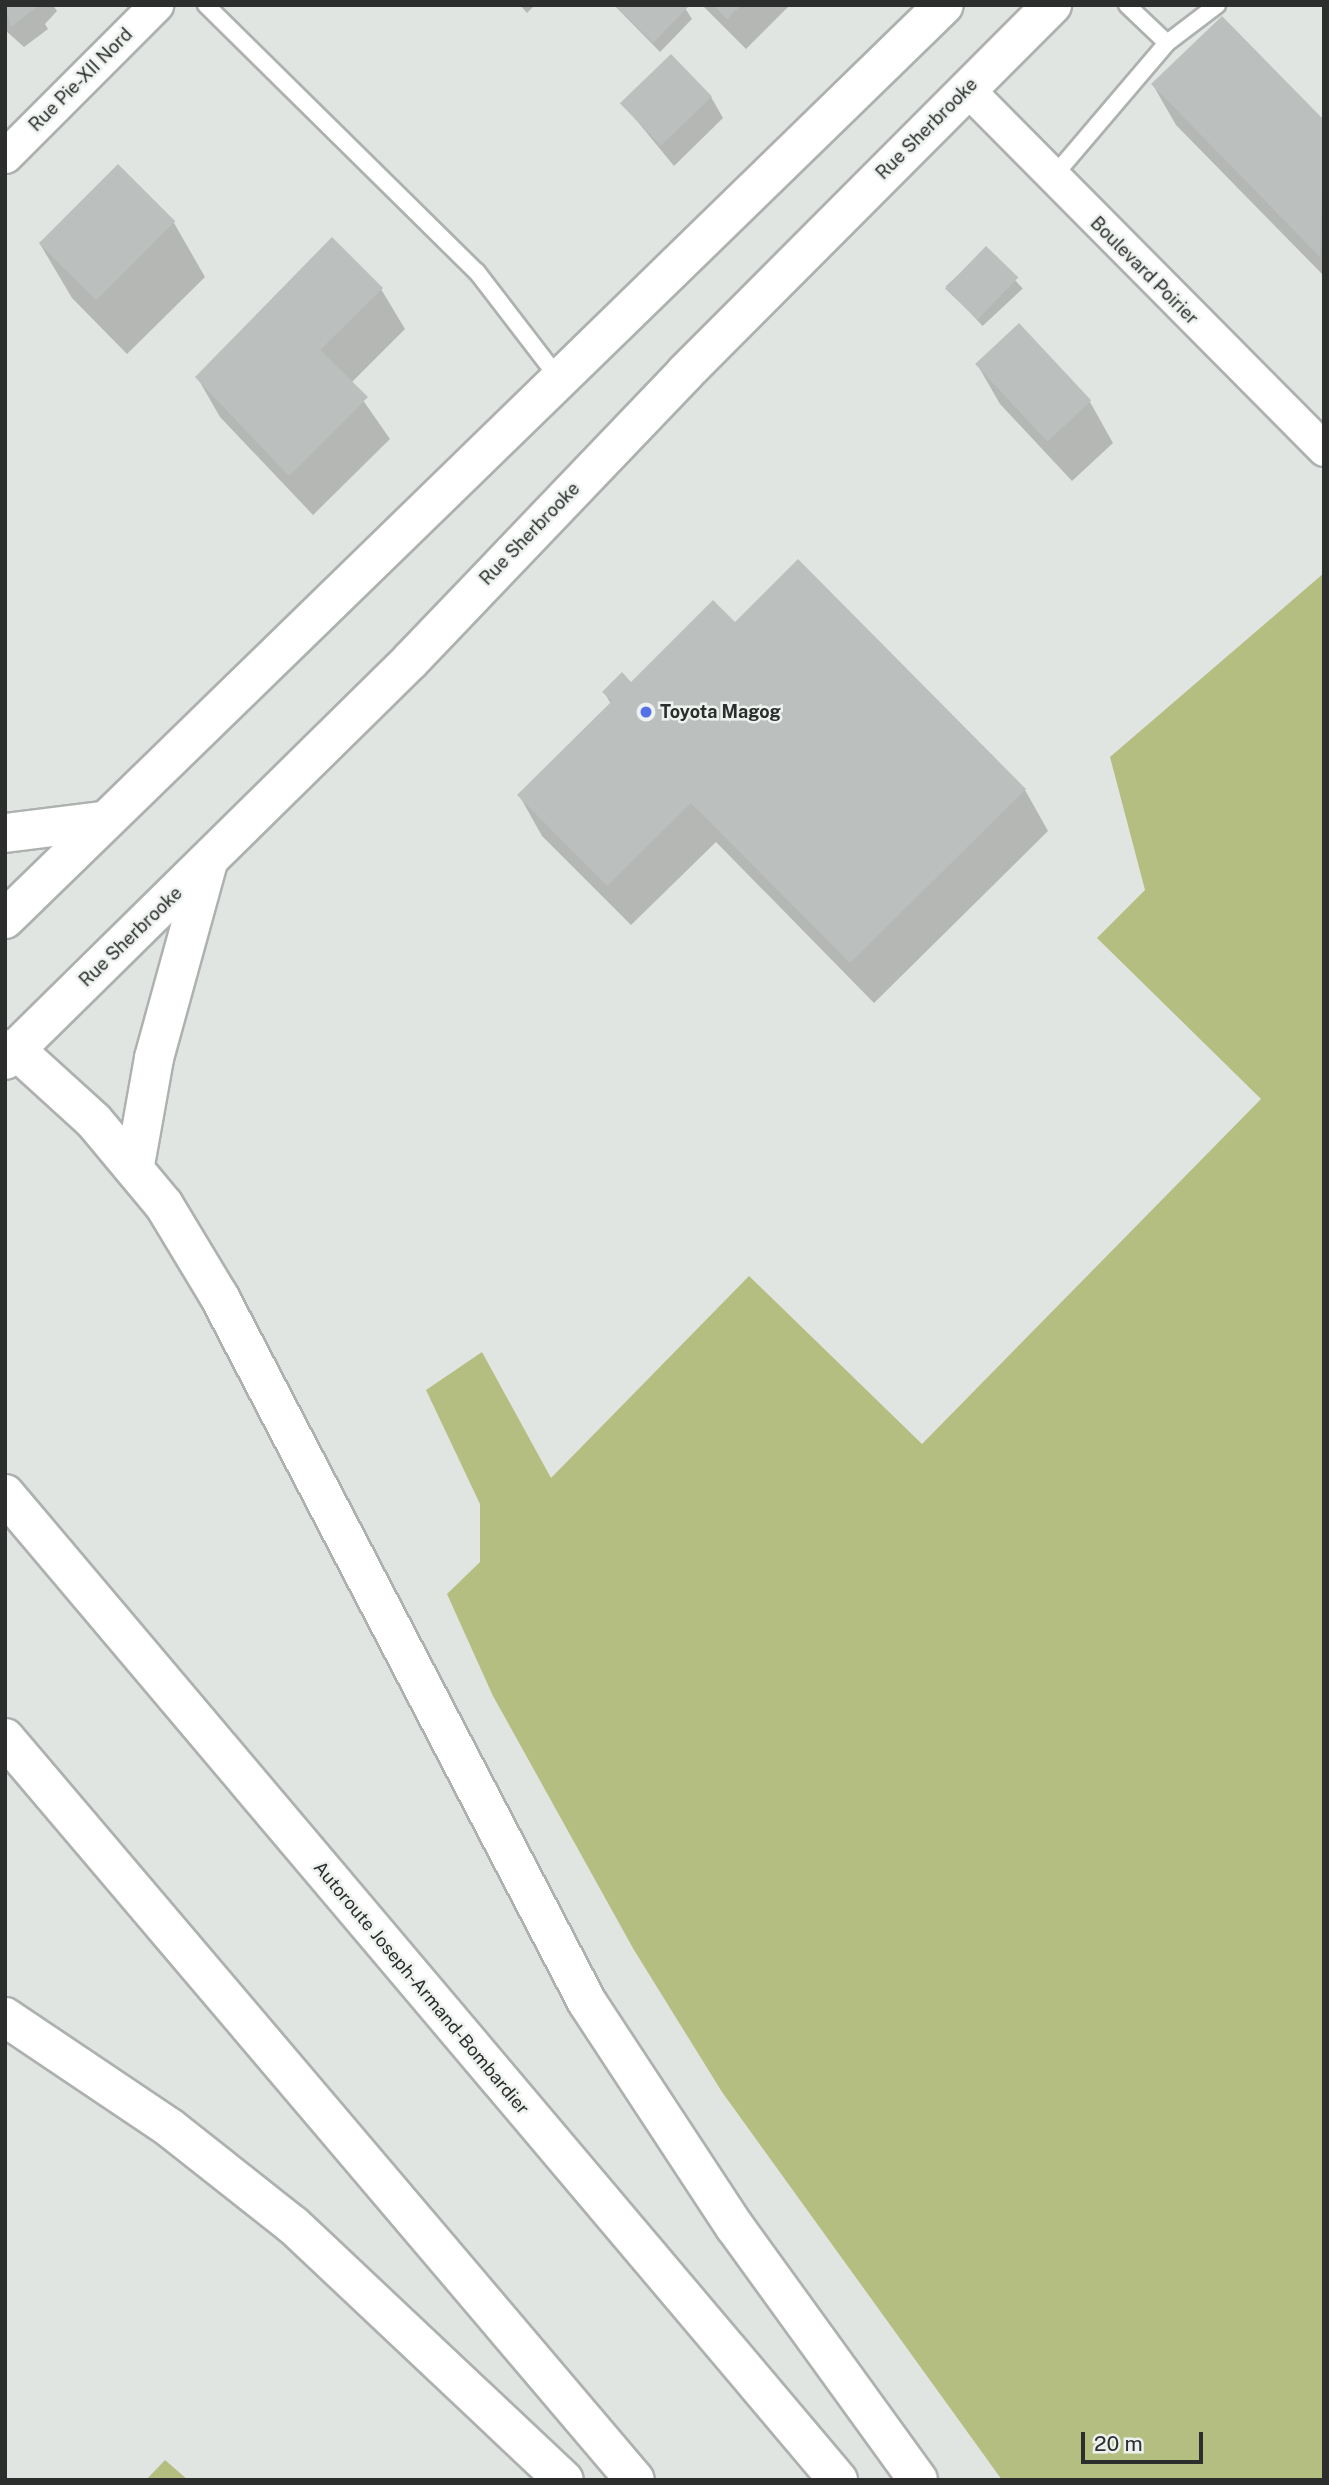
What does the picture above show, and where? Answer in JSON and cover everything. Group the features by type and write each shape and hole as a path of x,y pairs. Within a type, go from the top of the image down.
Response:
{"main road":[{"path":"5,919 101,821 944,5"},
{"name":"Rue Sherbrooke","path":"9,1053 208,862 1052,5"},
{"path":"5,833 101,821"},
{"path":"135,1165 154,1058 208,862"},
{"path":"9,1053 135,1165 219,1296 587,2002 727,2216 918,2480"},
{"name":"Autoroute Joseph-Armand-Bombardier","path":"5,1494 838,2480"},
{"path":"5,1738 635,2480"},
{"path":"5,2017 170,2128 293,2224 564,2480"}],"street":[{"name":"Rue Pie-XII Nord","path":"5,156 156,5"},
{"name":"Boulevard Poirier","path":"967,89 1052,178 1324,449"}],"lane":[{"path":"205,5 477,272 559,380"},
{"path":"1127,5 1167,43"},
{"path":"1052,178 1167,43 1217,5"}],"green space":[{"path":"1324,573 1324,2480 1002,2480 722,2092 634,1950 493,1696 447,1594 480,1562 480,1504 426,1390 482,1352 551,1478 749,1276 922,1444 1261,1099 1097,938 1145,890 1110,757"},
{"path":"165,2460 188,2480 146,2480"}],"building":[{"path":"5,5 36,5 37,7 11,27"},
{"path":"615,5 685,5 688,7 653,43"},
{"path":"713,5 741,5 727,19"},
{"path":"1222,16 1324,120 1320,257 1151,84"},
{"path":"671,54 712,96 661,146 620,103"},
{"path":"118,164 175,221 96,300 39,243"},
{"path":"332,237 383,288 320,350 368,397 289,476 195,377"},
{"path":"986,246 1018,277 977,320 945,288"},
{"path":"1019,323 1091,401 1047,441 975,364"},
{"path":"798,559 1026,789 850,963 691,803 607,886 517,795 612,701 602,692 622,672 631,682 713,600 735,622"}],"place":[{"name":"Toyota Magog","path":"646,712"}]}
